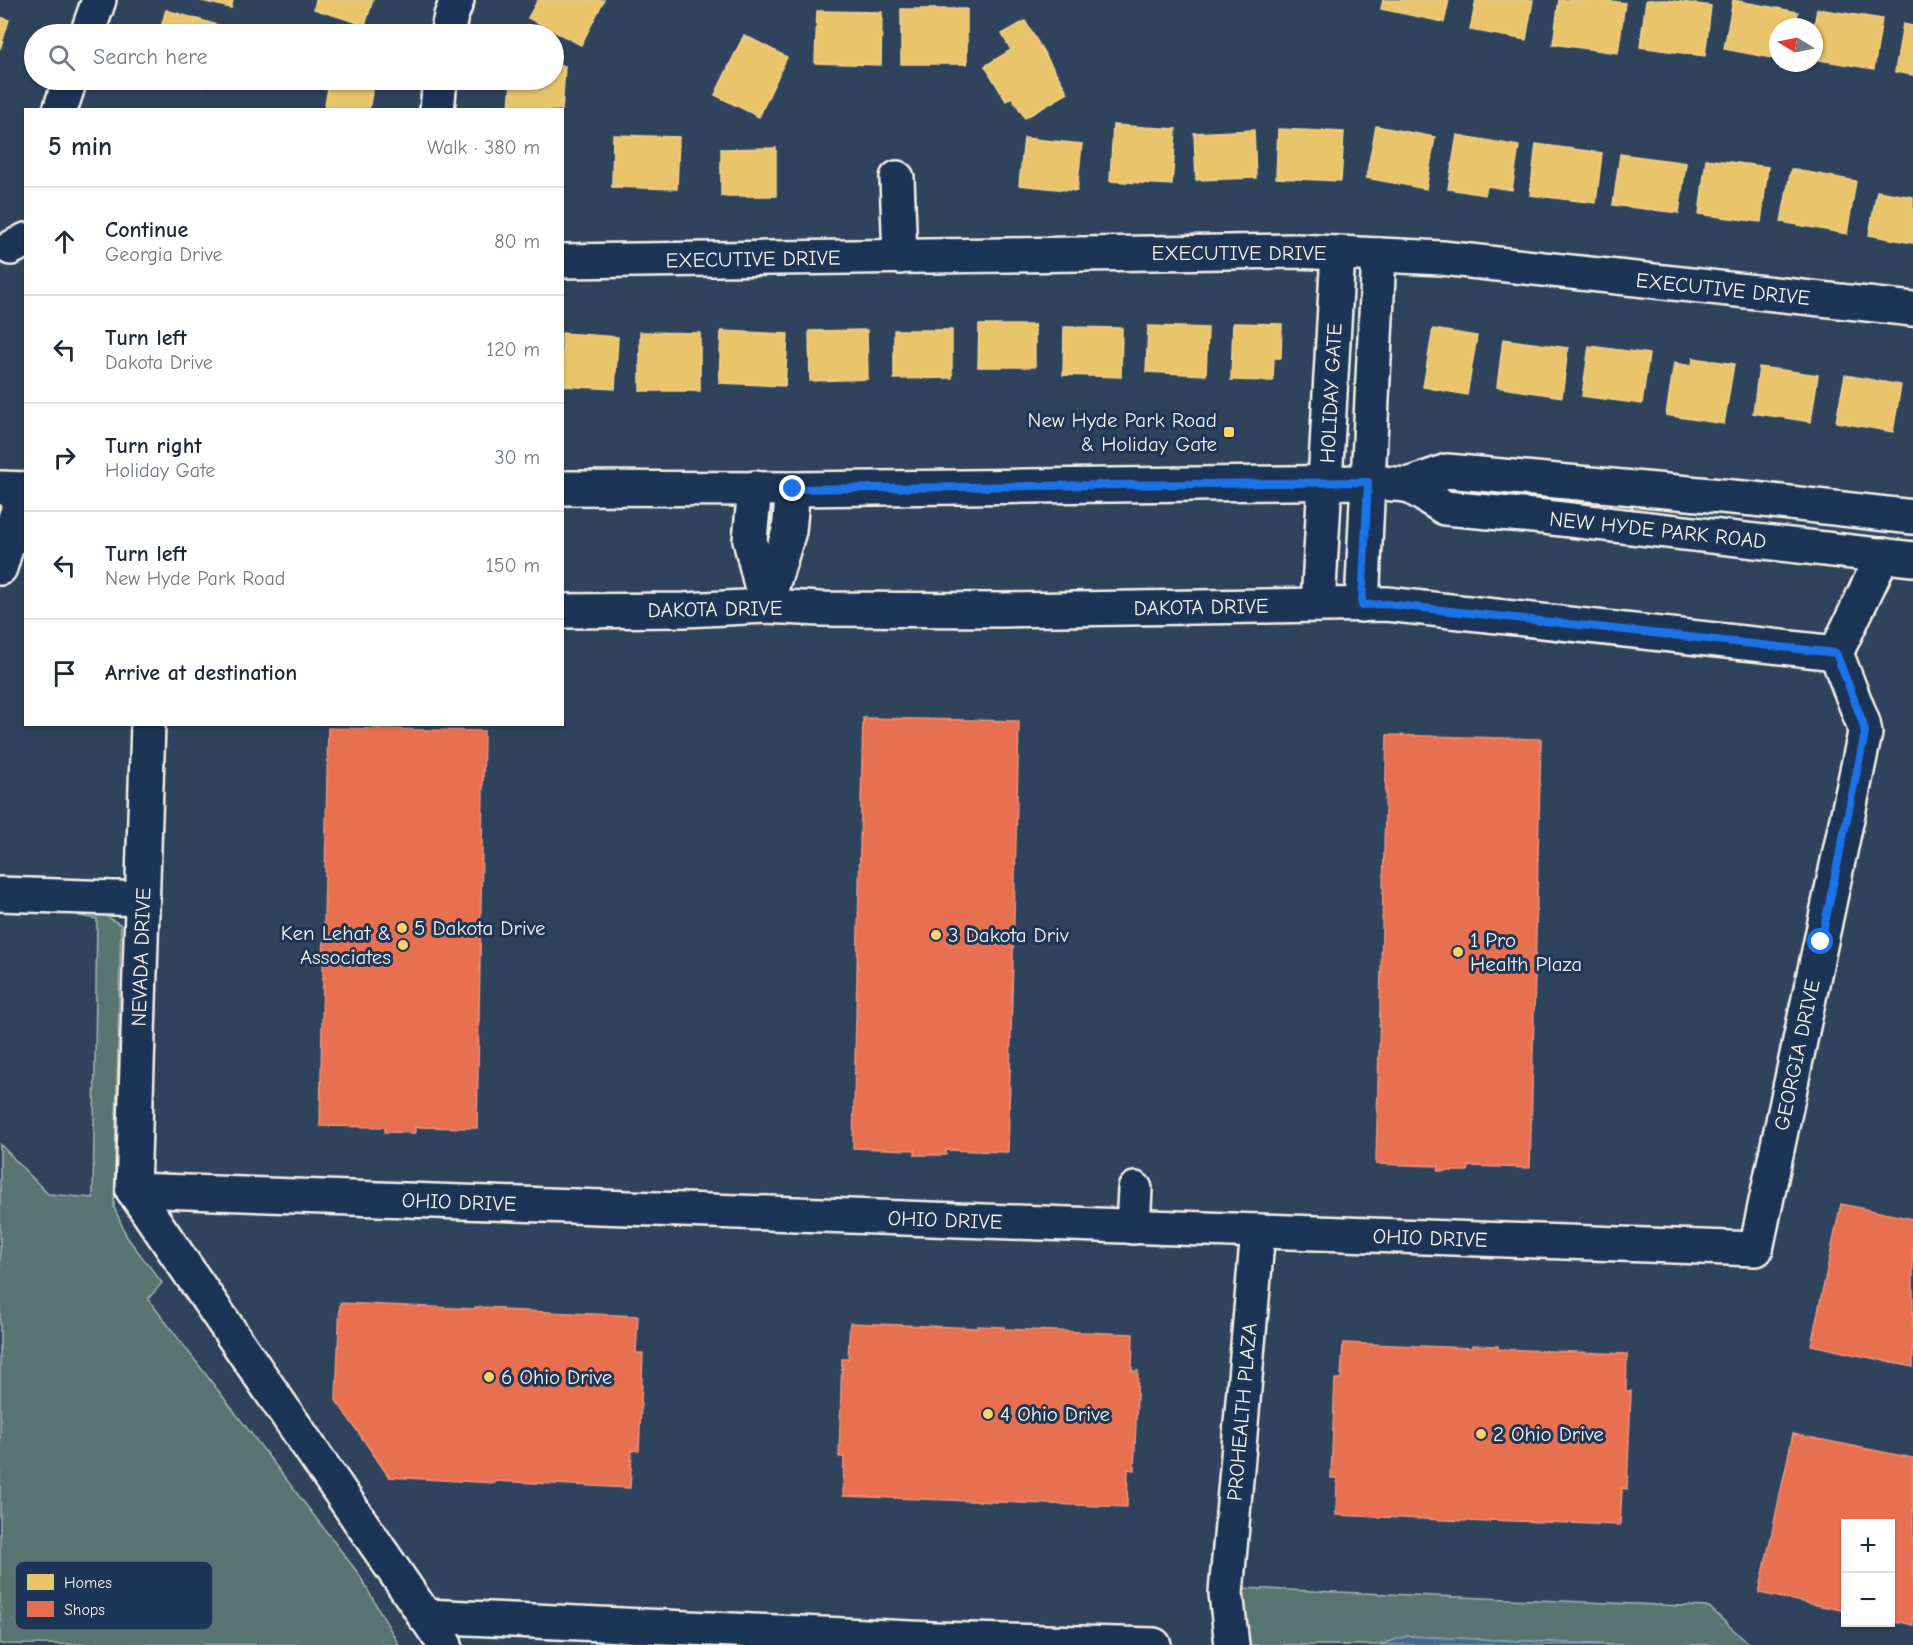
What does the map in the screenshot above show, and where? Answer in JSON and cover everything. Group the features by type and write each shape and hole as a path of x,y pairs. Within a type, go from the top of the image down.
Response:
{"street":[{"path":"91,24 99,0"},
{"path":"449,24 458,0"},
{"path":"61,108 67,90"},
{"path":"437,108 439,90"},
{"path":"897,178 900,257"},
{"name":"EXECUTIVE DRIVE","path":"564,261 1296,251 1442,258 1913,309"},
{"name":"HOLIDAY GATE","path":"1318,605 1338,253"},
{"name":"HOLIDAY GATE","path":"1362,605 1379,255"},
{"name":"NEW HYDE PARK ROAD","path":"1408,486 1447,471 1913,516"},
{"name":"NEW HYDE PARK ROAD","path":"564,488 793,489 1368,482 1408,486 1444,508 1556,518 1898,557"},
{"path":"755,488 750,540 766,606"},
{"path":"0,568 16,489"},
{"path":"766,606 789,531 793,489"},
{"path":"1836,653 1898,557"},
{"name":"DAKOTA DRIVE","path":"564,611 684,610 766,606 820,609 1012,610 1386,604 1836,653"},
{"name":"GEORGIA DRIVE","path":"1756,1249 1865,733 1836,653"},
{"name":"NEVADA DRIVE","path":"134,1190 148,726"},
{"path":"0,894 142,898"},
{"path":"1133,1227 1135,1189"},
{"path":"134,1190 445,1645"},
{"name":"OHIO DRIVE","path":"134,1190 1756,1249"},
{"name":"PROHEALTH PLAZA","path":"1232,1645 1226,1593 1258,1231"},
{"path":"424,1616 921,1639 1154,1645"}],"green space":[{"path":"98,911 121,925 114,1207 127,1237 162,1283 148,1299 358,1573 399,1645 0,1644 0,1144 48,1194 93,1198 97,919 79,916 76,912"},
{"path":"1239,1588 1709,1607 1750,1645 1616,1645 1407,1636 1379,1645 1246,1645"}],"water":[{"path":"1407,1636 1616,1645 1379,1645"}],"building: Homes":[{"path":"198,0 233,0 231,8"},
{"path":"316,0 373,0 365,24 314,9"},
{"path":"538,0 604,0 581,45 564,36 564,24 540,24 528,18"},
{"path":"1383,0 1449,0 1444,22 1381,9"},
{"path":"1476,0 1533,0 1526,40 1470,30"},
{"path":"1559,0 1602,0 1625,3 1618,53 1553,44"},
{"path":"1646,0 1666,0 1711,6 1705,56 1640,47"},
{"path":"1733,0 1798,12 1797,18 1769,18 1769,57 1724,49"},
{"path":"901,9 967,9 967,64 901,64"},
{"path":"1817,9 1882,19 1874,69 1823,60 1823,18 1816,18"},
{"path":"166,10 214,24 162,24"},
{"path":"817,11 882,12 881,65 815,63"},
{"path":"0,17 9,20 0,49"},
{"path":"1025,21 1068,93 1025,118 1012,97 1006,101 985,66 1011,50 1002,34"},
{"path":"1903,24 1913,26 1913,75 1895,72"},
{"path":"744,35 787,57 759,117 715,95"},
{"path":"328,90 372,90 369,108 324,108"},
{"path":"510,90 563,90 562,108 509,108"},
{"path":"1113,125 1176,129 1172,185 1110,181"},
{"path":"1376,126 1435,137 1426,189 1366,178"},
{"path":"1278,129 1344,132 1341,181 1276,178"},
{"path":"1254,130 1256,178 1196,180 1194,133"},
{"path":"613,135 679,137 677,189 612,187"},
{"path":"1457,135 1519,146 1512,190 1487,186 1485,195 1448,189"},
{"path":"1024,138 1082,144 1077,191 1019,185"},
{"path":"1536,144 1602,153 1596,203 1530,195"},
{"path":"776,148 776,196 721,196 721,149"},
{"path":"1620,154 1686,163 1679,213 1613,205"},
{"path":"1706,159 1768,167 1761,222 1699,214"},
{"path":"1791,169 1856,181 1847,234 1781,222"},
{"path":"1877,191 1913,197 1913,243 1869,235"},
{"path":"1233,323 1282,324 1281,358 1274,358 1273,381 1231,380"},
{"path":"979,325 1035,325 1035,367 978,367"},
{"path":"1148,326 1208,328 1206,375 1146,372"},
{"path":"1064,327 1122,328 1121,377 1063,375"},
{"path":"1433,329 1477,336 1467,395 1423,387"},
{"path":"867,330 868,379 810,381 809,331"},
{"path":"894,330 952,330 952,378 894,379"},
{"path":"721,331 788,334 785,386 719,383"},
{"path":"640,332 700,333 700,391 640,391"},
{"path":"564,333 618,337 615,389 564,386"},
{"path":"1503,339 1568,348 1562,397 1497,387"},
{"path":"1589,346 1649,354 1642,404 1582,396"},
{"path":"1693,358 1734,364 1724,424 1666,415 1674,363 1692,366"},
{"path":"1759,367 1818,375 1811,422 1753,413"},
{"path":"1845,375 1901,385 1893,432 1836,422"}],"building: Shops":[{"name":"3 Dakota Driv","path":"863,718 1019,721 1008,1152 946,1150 946,1155 915,1155 915,1150 853,1148"},
{"name":"5 Dakota Drive","path":"328,728 484,731 477,1128 415,1127 415,1133 385,1132 385,1127 320,1126"},
{"name":"1 Pro Health Plaza","path":"1387,735 1541,739 1530,1168 1469,1166 1468,1171 1438,1171 1439,1166 1376,1164"},
{"path":"1841,1204 1913,1219 1913,1367 1811,1345"},
{"name":"6 Ohio Drive","path":"340,1303 475,1309 475,1307 502,1308 502,1310 638,1316 636,1353 643,1353 639,1451 632,1450 630,1488 389,1477 336,1400"},
{"name":"4 Ohio Drive","path":"850,1323 1004,1327 1004,1329 1133,1334 1132,1371 1138,1371 1134,1470 1128,1469 1127,1507 843,1496 844,1457 839,1457 842,1359 848,1359"},
{"name":"2 Ohio Drive","path":"1343,1343 1472,1348 1472,1345 1498,1346 1498,1349 1627,1354 1626,1391 1631,1391 1627,1489 1622,1488 1620,1525 1336,1515 1337,1478 1331,1478 1335,1379 1341,1379"},
{"path":"1793,1434 1913,1458 1913,1625 1895,1621 1895,1519 1841,1519 1841,1610 1759,1593"}],"place":[{"name":"New Hyde Park Road & Holiday Gate","path":"1229,432"},
{"name":"5 Dakota Drive","path":"402,928"},
{"name":"3 Dakota Driv","path":"936,935"},
{"name":"Ken Lehat & Associates","path":"403,945"},
{"name":"1 Pro Health Plaza","path":"1458,952"},
{"name":"6 Ohio Drive","path":"489,1377"},
{"name":"4 Ohio Drive","path":"988,1414"},
{"name":"2 Ohio Drive","path":"1481,1434"}],"route":[{"path":"793,489 1368,482 1362,605 1386,604 1836,653 1865,733 1821,942"}]}
